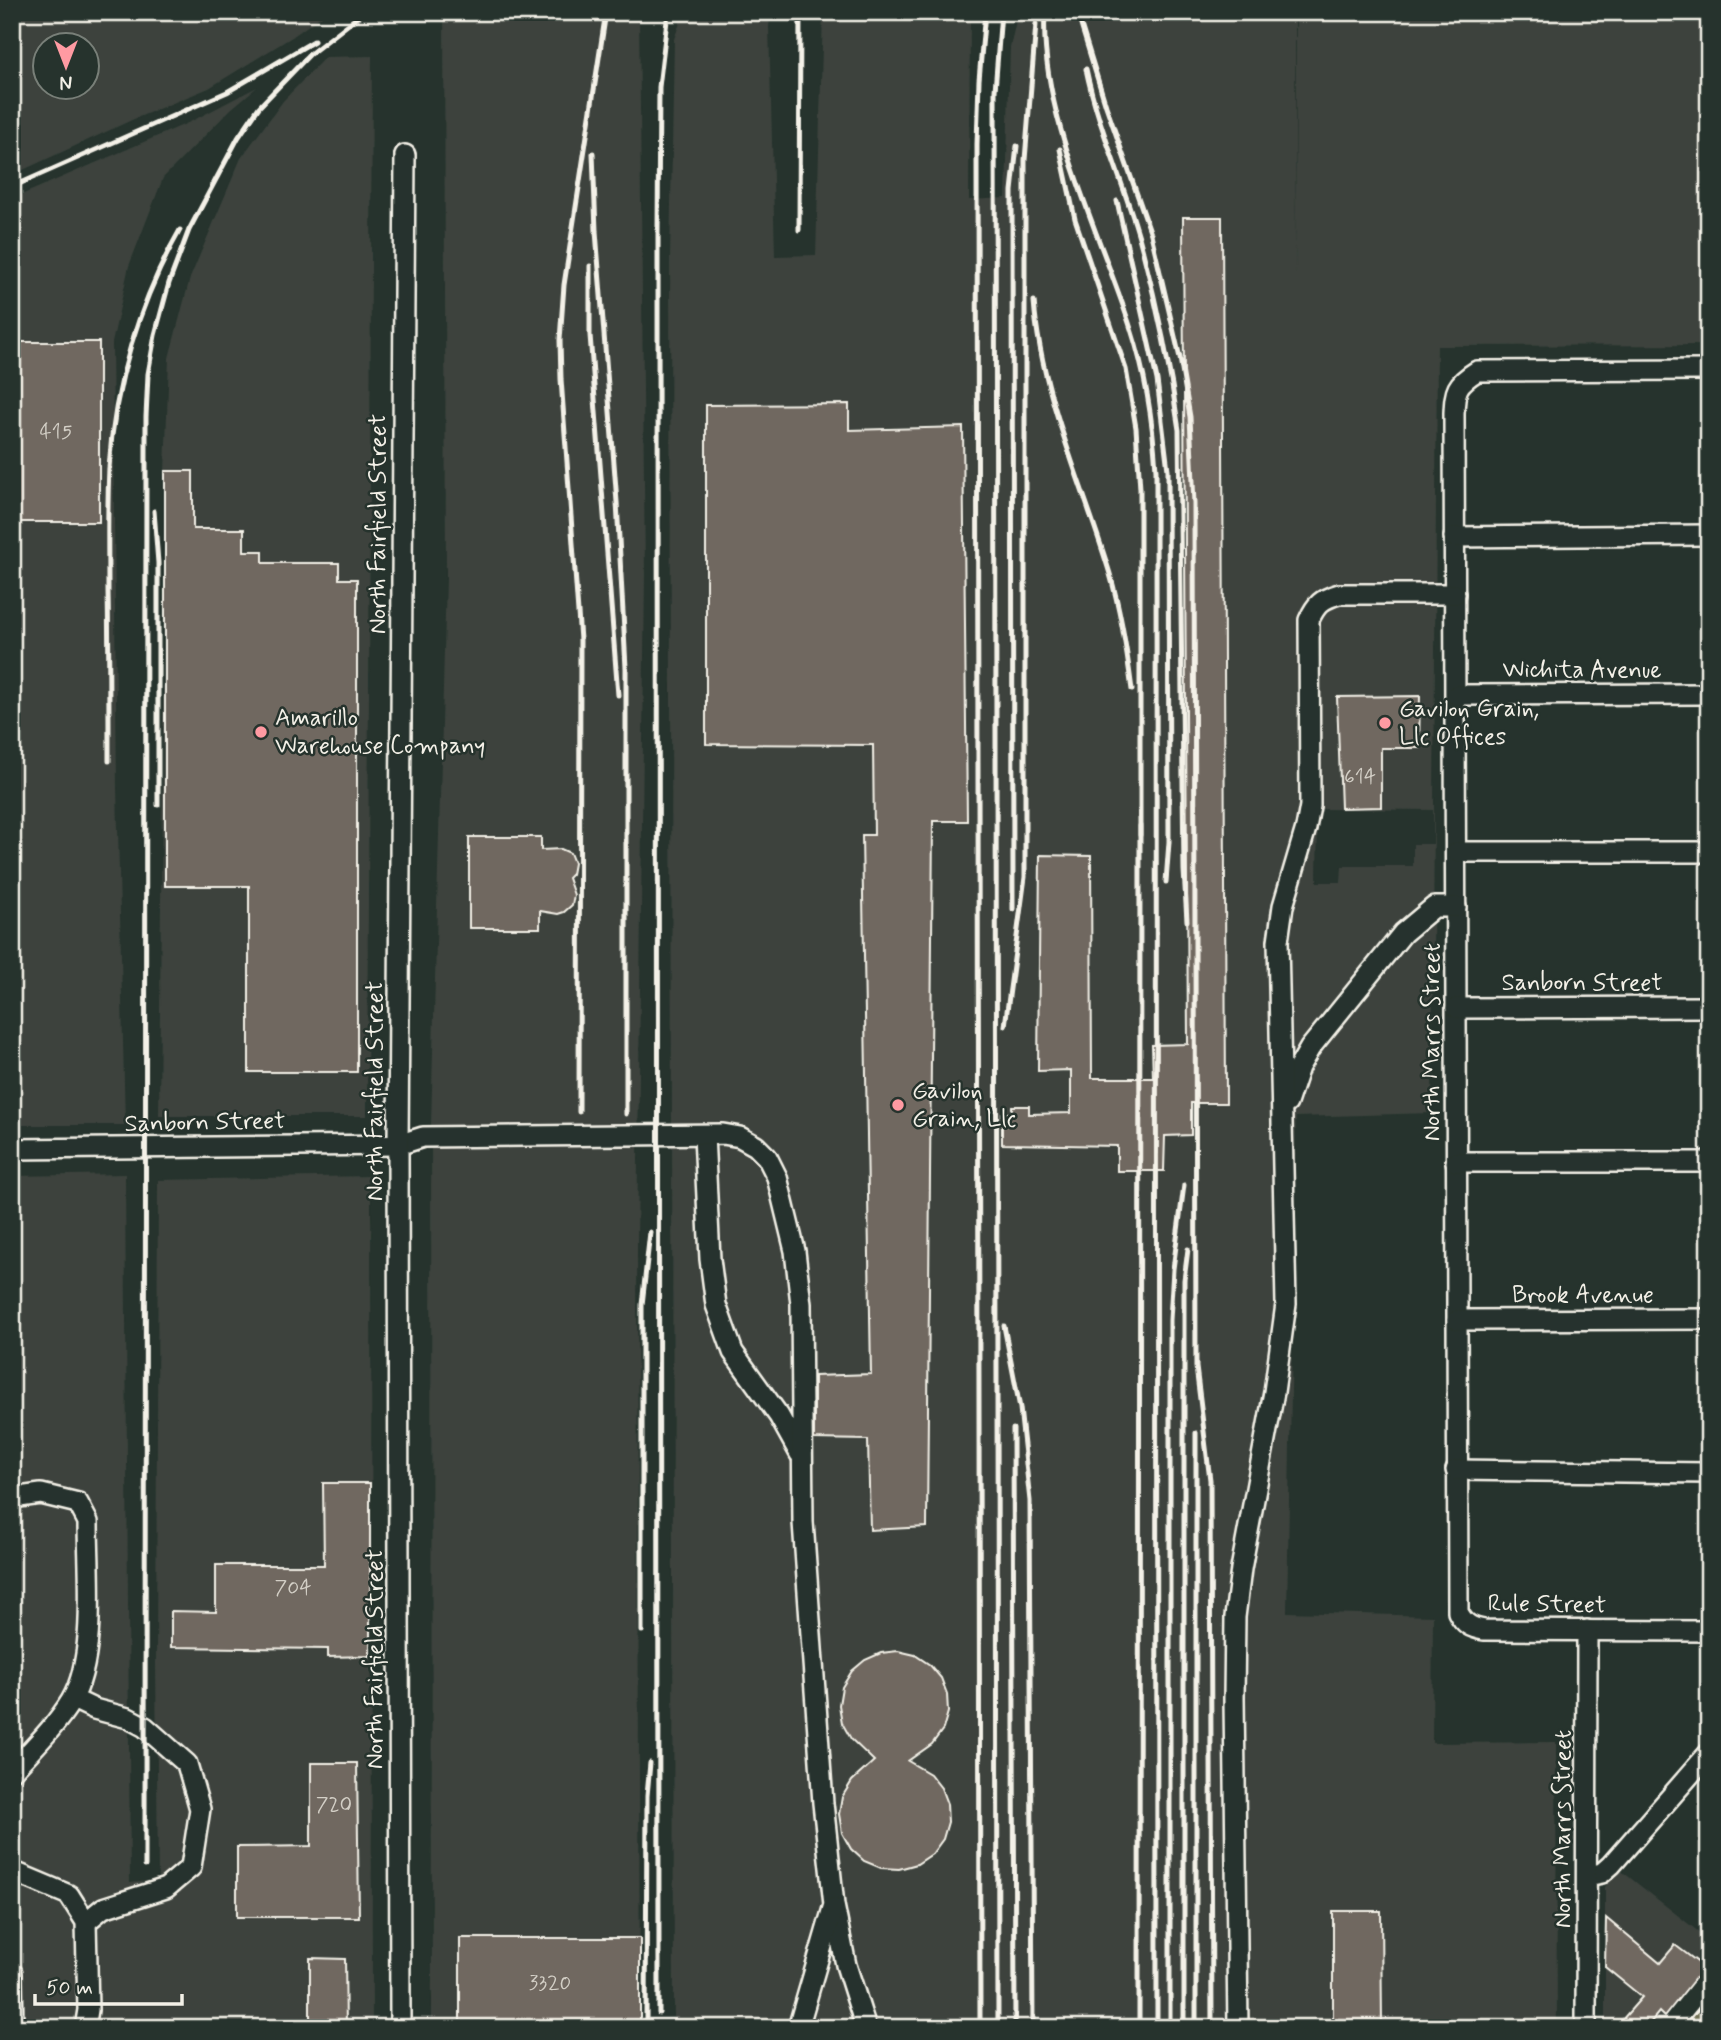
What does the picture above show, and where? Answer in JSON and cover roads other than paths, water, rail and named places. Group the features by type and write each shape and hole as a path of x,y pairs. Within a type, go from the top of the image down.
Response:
{"main road":[{"path":"1700,2028 1709,2017"}],"street":[{"name":"North Fairfield Street","path":"401,2028 398,1145 405,155"},
{"name":"North Marrs Street","path":"1456,1546 1455,390 1465,378 1477,371 1709,370"},
{"path":"1454,537 1709,535"},
{"path":"1238,2028 1235,1617 1241,1569 1274,1392 1286,1304 1278,941 1283,906 1310,806 1309,621 1315,606 1326,598 1339,594 1455,594"},
{"name":"Wichita Avenue","path":"1456,695 1709,694"},
{"path":"1457,852 1709,852"},
{"path":"1281,1120 1299,1067 1310,1048 1403,933 1434,908 1456,906"},
{"name":"Sanborn Street","path":"1456,1008 1709,1007"},
{"name":"Sanborn Street","path":"12,1149 398,1145 424,1137 704,1135 740,1137 756,1146 767,1157 777,1177 795,1251 801,1304 803,1522 822,1790 834,1905 846,1965 866,2028"},
{"path":"704,1135 710,1259 716,1306 733,1352 779,1416 802,1458"},
{"path":"1456,1162 1709,1162"},
{"name":"Brook Avenue","path":"1457,1320 1709,1319"},
{"path":"1456,1470 1709,1473"},
{"path":"12,1498 40,1494 78,1503 88,1522 88,1652 73,1699 12,1771"},
{"name":"Rule Street","path":"1456,1546 1458,1612 1463,1622 1471,1628 1709,1631"},
{"name":"North Marrs Street","path":"1586,2028 1587,1630"},
{"path":"73,1699 94,1709 128,1718 156,1735 187,1764 200,1809 191,1867 166,1888 103,1908 86,1922"},
{"path":"1587,1876 1602,1873 1611,1865 1709,1753"},
{"path":"12,1871 69,1895 86,1922 88,2010 85,2028"},
{"path":"798,2028 834,1905"},
{"path":"12,1973 13,2028"}],"railway":[{"path":"145,1866 148,374 169,283 189,230 238,138 259,107 310,54 364,12"},
{"path":"579,1112 580,640 560,340 564,285 606,12"},
{"path":"659,2013 658,232 659,87 668,12"},
{"path":"799,230 800,12"},
{"path":"980,2028 977,144 985,12"},
{"path":"998,2028 995,91 1001,12"},
{"path":"1045,12 1046,51 1061,132 1136,346 1148,399 1156,470 1157,2028"},
{"path":"1077,12 1106,106 1151,234 1180,358 1190,417 1194,504 1196,1367 1210,1480 1212,2028"},
{"path":"1005,1026 1025,877 1025,160 1036,24"},
{"path":"12,187 227,92 314,41"},
{"path":"1086,69 1097,112 1133,216 1145,261 1167,357 1179,430 1184,870 1187,921"},
{"path":"1013,909 1012,191 1017,146"},
{"path":"1060,149 1075,219 1126,369 1136,428 1140,489 1140,835"},
{"path":"593,153 626,668 626,1114"},
{"path":"1117,201 1157,380 1168,470 1169,842 1166,882"},
{"path":"109,761 108,514 109,468 116,406 141,315 165,257 180,230"},
{"path":"590,266 590,335 618,695"},
{"path":"1034,301 1038,336 1054,405 1114,588 1132,690"},
{"path":"154,511 158,563 158,805"},
{"path":"1139,2028 1140,826"},
{"path":"1170,2028 1170,1320 1173,1269 1184,1185"},
{"path":"642,1631 642,1305 650,1232"},
{"path":"1184,2028 1184,1280 1188,1249"},
{"path":"1004,1326 1020,1408 1030,1501 1033,2028"},
{"path":"1013,1429 1015,2028"},
{"path":"1196,1433 1196,2028"},
{"path":"646,2024 647,1796 650,1763"}],"place":[{"name":"Gavilon Grain, Llc Offices","path":"1385,723"},
{"name":"Amarillo Warehouse Company","path":"261,732"},
{"name":"Gavilon Grain, Llc","path":"898,1105"}]}
